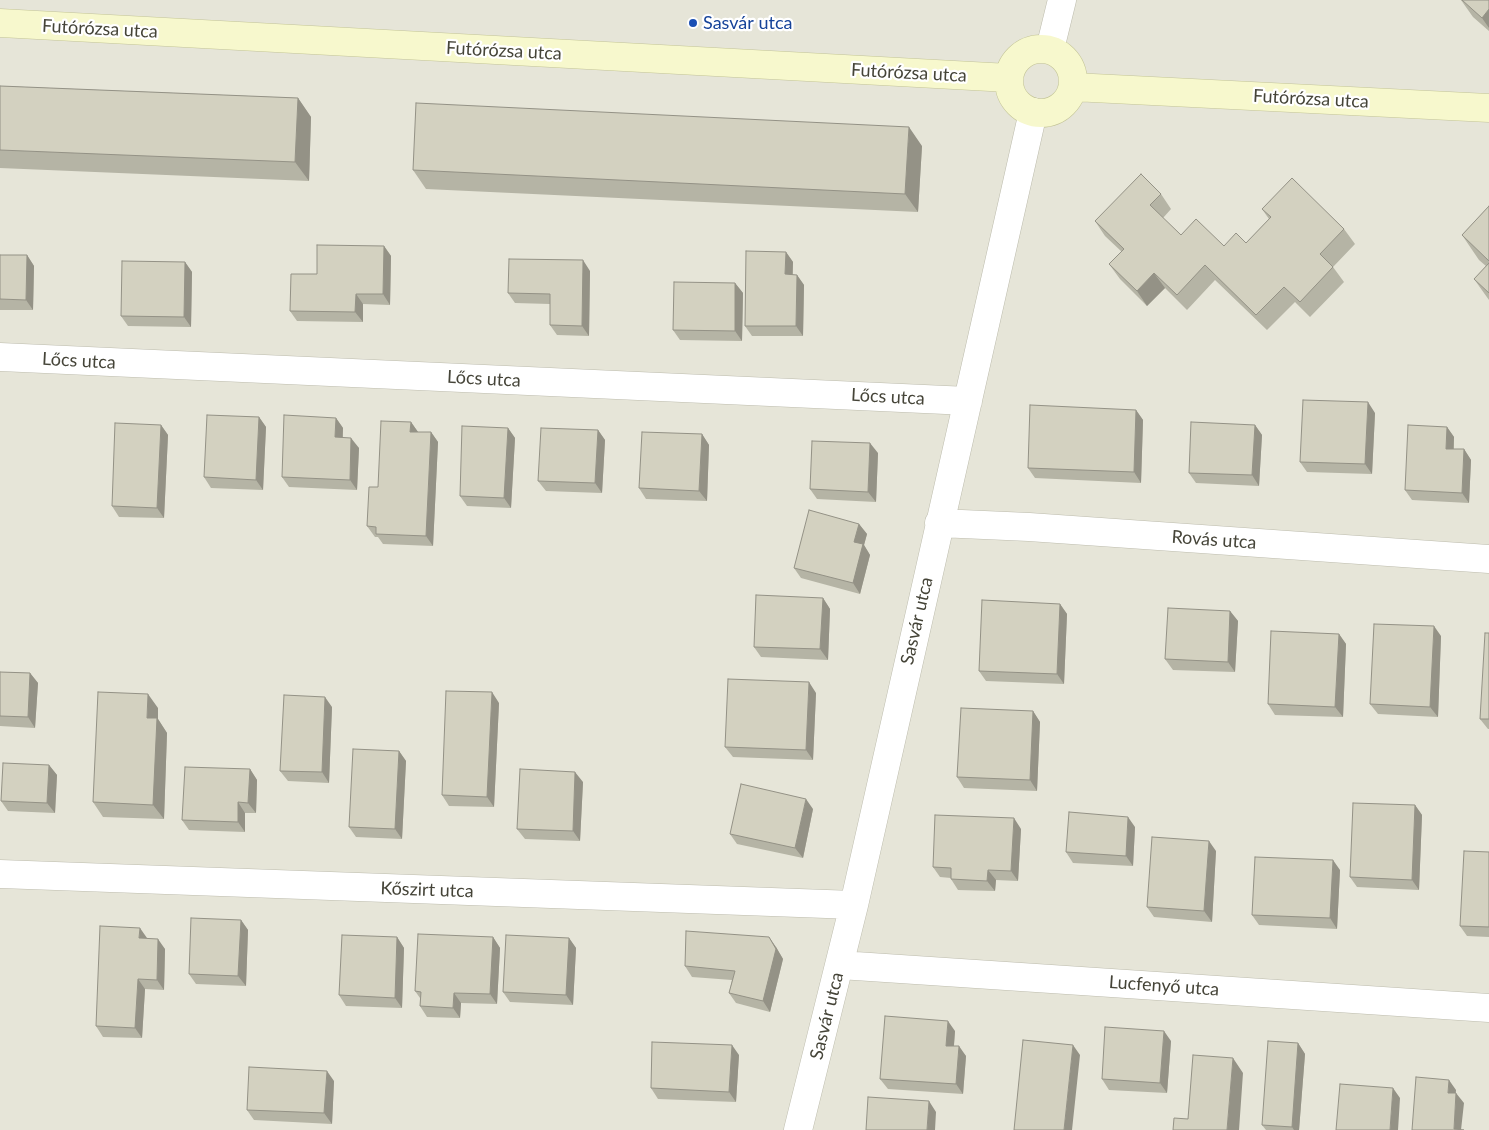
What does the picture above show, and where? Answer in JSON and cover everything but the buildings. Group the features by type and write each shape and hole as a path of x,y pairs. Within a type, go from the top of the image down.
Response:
{"street":[{"path":"1050,49 1062,0"},
{"name":"Futórózsa utca","path":"0,24 1009,78"},
{"path":"1050,49 1066,60 1071,68 1073,87 1069,97 1058,108 1043,113 1033,112 1018,103 1012,95 1009,87 1011,68 1016,60 1031,50 1050,49"},
{"name":"Futórózsa utca","path":"1073,87 1489,108"},
{"name":"Sasvár utca","path":"798,1130 854,905 1033,112"},
{"name":"Lőcs utca","path":"0,357 968,401"},
{"name":"Rovás utca","path":"939,523 1030,527 1489,559"},
{"name":"Kőszirt utca","path":"0,874 854,905"},
{"name":"Lucfenyő utca","path":"840,965 1489,1008"}],"shaded area":[{"path":"0,0 1489,0 1489,1130 0,1130"}],"place":[{"name":"Sasvár utca","path":"693,23"}]}
